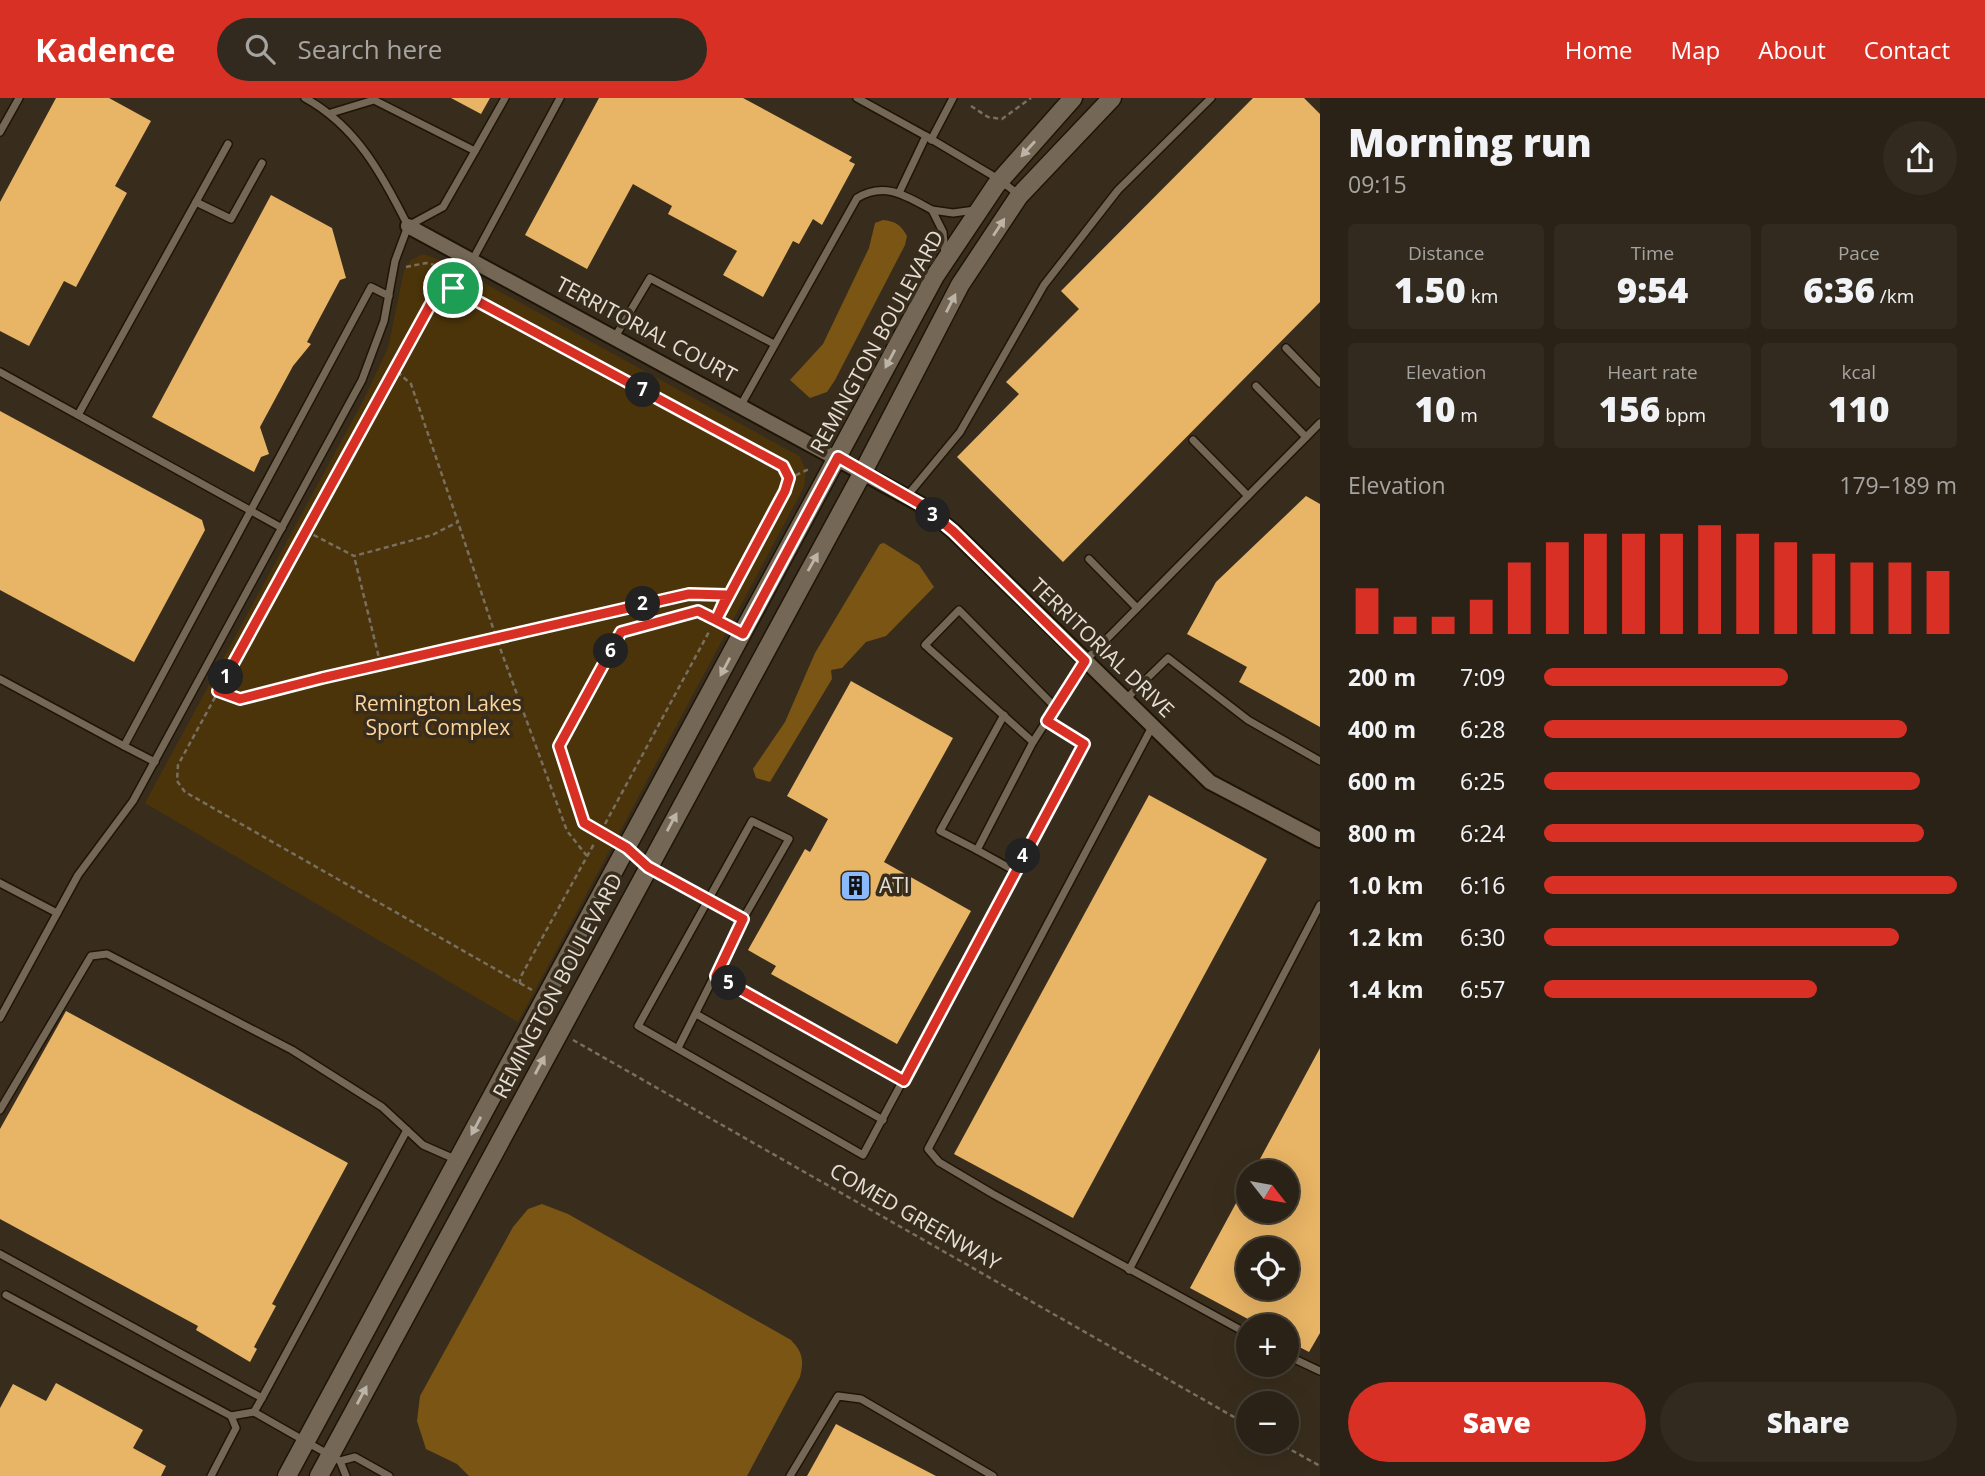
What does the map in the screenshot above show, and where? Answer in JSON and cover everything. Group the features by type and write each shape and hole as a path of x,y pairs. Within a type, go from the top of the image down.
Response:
{"street":[{"name":"REMINGTON BOULEVARD","path":"287,1476 945,260 1000,180 1073,98"},
{"name":"REMINGTON BOULEVARD","path":"318,1476 335,1458 648,867 863,472 960,285 1019,195 1112,98"},
{"name":"TERRITORIAL COURT","path":"408,226 863,472"},
{"name":"TERRITORIAL DRIVE","path":"863,472 906,496 953,531 1210,782 1320,840"}],"lane":[{"path":"0,132 19,98"},
{"path":"305,98 331,113 358,140 408,226"},
{"path":"0,1018 78,874 133,801 362,380 384,321 395,261 408,226 443,207 505,98"},
{"path":"472,261 561,98"},
{"path":"857,98 1000,180 1019,195"},
{"path":"899,192 953,98"},
{"path":"906,496 960,432 1044,285 1118,190 1211,98"},
{"path":"331,113 374,100 475,151"},
{"path":"78,415 228,145"},
{"path":"196,202 231,219 262,163"},
{"path":"741,405 848,208 868,191 881,188 899,192 932,210 953,213 979,209"},
{"path":"932,210 943,232 945,260"},
{"path":"615,338 650,278 774,344"},
{"path":"124,746 249,509 371,287 389,296"},
{"path":"1286,348 1320,383"},
{"path":"0,372 282,528"},
{"path":"1255,386 1306,436"},
{"path":"977,850 1033,742 1085,661 1320,423"},
{"path":"1193,440 1248,496"},
{"path":"1089,559 1137,608"},
{"path":"1033,742 925,645 959,610 1055,707"},
{"path":"743,634 698,611 621,632 559,746 584,823 627,848 648,867 743,919"},
{"path":"1125,700 1168,658 1248,720 1320,761"},
{"path":"0,678 155,762"},
{"path":"1004,715 940,831 1016,871"},
{"path":"678,1048 743,919 789,839 751,821 638,1026 863,1155 1084,744 1047,721"},
{"path":"1152,727 928,1149 939,1162 1236,1328"},
{"path":"0,883 57,913"},
{"path":"1129,1270 1320,905"},
{"path":"0,1110 91,956 107,954 292,1050 382,1107 423,1145 458,1160"},
{"path":"716,976 904,1081"},
{"path":"696,1014 883,1120"},
{"path":"254,1412 407,1130"},
{"path":"0,1254 262,1398"},
{"path":"6,1295 232,1416 254,1412 335,1458 346,1476"},
{"path":"1299,1361 1320,1371"},
{"path":"790,1476 838,1396 861,1399 993,1476"},
{"path":"211,1476 236,1428 232,1416"},
{"path":"335,1458 355,1457 389,1476"}],"path":[{"path":"971,106 988,117 1002,119 1031,98"},
{"path":"406,267 435,265 448,275 451,289"},
{"path":"520,984 520,978 785,491 788,479 783,466 451,289 441,291 434,298 394,369 178,765 177,781 185,792 520,984 536,993"},
{"path":"394,369 411,384 496,637 567,831 587,856"},
{"path":"788,479 811,468"},
{"path":"306,531 354,556 432,535 458,522"},
{"path":"354,556 381,666"},
{"path":"218,691 240,699 689,594 727,595"},
{"name":"COMED GREENWAY","path":"567,1036 1236,1418"},
{"path":"1299,1454 1320,1466"}],"green space":[{"name":"Remington Lakes Sport Complex","path":"423,254 446,262 799,456 806,470 804,487 518,1022 145,803 363,401 388,348 404,271 411,260"}],"shaded area":[{"path":"883,220 897,224 902,229 907,236 905,245 835,380 827,392 810,398 790,380 823,344 869,248 875,223"},
{"path":"884,543 919,565 934,587 886,636 866,642 842,668 831,670 832,679 770,782 756,778 753,769 785,722 815,653 880,544"},
{"path":"542,1204 568,1214 791,1340 795,1345 802,1357 800,1377 747,1476 469,1476 457,1464 426,1449 417,1421 420,1396 513,1227 528,1209"}],"building":[{"path":"56,98 109,98 151,121 115,186 127,193 76,287 64,281 29,346 0,331 0,202"},
{"path":"451,98 490,98 481,114"},
{"path":"599,98 743,98 852,157 849,161 855,164 822,225 813,219 799,244 793,241 763,297 723,275 737,251 668,214 672,206 633,184 587,269 525,235"},
{"path":"1253,98 1304,98 1320,114 1320,302 1063,562 957,457 1019,394 1006,382 1079,309 1061,291"},
{"path":"271,195 332,228 346,278 340,280 307,342 311,344 293,366 260,427 269,454 261,457 254,472 152,417"},
{"path":"0,411 202,520 205,530 134,662 0,590"},
{"path":"1306,496 1320,504 1320,727 1239,682 1247,667 1187,634 1216,582"},
{"name":"ATI","path":"851,681 953,738 884,862 971,911 897,1044 771,974 776,966 748,950 805,849 810,852 828,819 787,796"},
{"path":"1149,795 1267,859 1073,1218 954,1154"},
{"path":"66,1011 348,1163 272,1304 276,1306 254,1347 257,1349 250,1362 196,1330 198,1326 0,1219 0,1129"},
{"path":"1320,1048 1320,1333 1309,1352 1299,1347 1299,1314 1239,1314 1190,1288 1236,1203 1236,1223 1299,1223 1299,1160 1259,1160"},
{"path":"56,1383 143,1430 133,1448 166,1466 161,1476 0,1476 0,1408 13,1384 46,1401"},
{"path":"836,1424 936,1476 807,1476"}],"place":[{"name":"ATI","path":"856,886"}],"route":[{"path":"453,288 441,291 434,298 218,691 240,699 689,594 727,595 716,620 743,634 838,457 920,504 953,531 1085,661 1047,721 1084,744 904,1081 716,976 743,919 648,867 627,848 584,823 559,746 621,632 698,611 716,620 785,491 789,478 783,466 453,288"}]}
